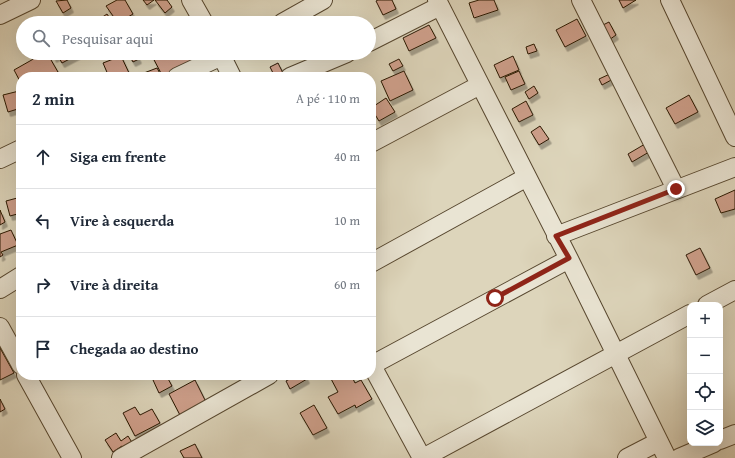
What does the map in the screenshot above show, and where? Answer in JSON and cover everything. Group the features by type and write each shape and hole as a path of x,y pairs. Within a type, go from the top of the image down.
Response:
{"street":[{"path":"0,15 31,0"},
{"path":"192,0 200,16"},
{"path":"294,16 323,0"},
{"path":"581,0 676,189"},
{"path":"670,0 735,137"},
{"path":"376,38 439,3 556,236 569,258 667,458"},
{"path":"187,72 211,60"},
{"path":"225,60 230,72"},
{"path":"302,72 330,60"},
{"path":"376,140 480,85"},
{"path":"0,159 16,151"},
{"path":"556,236 735,166"},
{"path":"376,260 527,177"},
{"path":"376,362 569,258"},
{"path":"0,289 16,279"},
{"path":"713,302 735,290"},
{"path":"376,374 422,458 687,316"},
{"path":"0,327 16,356"},
{"path":"29,380 72,458"},
{"path":"120,458 260,380"},
{"path":"723,439 735,434"},
{"path":"627,458 658,442"},
{"path":"679,458 707,446"}],"building":[{"path":"67,0 71,8 63,13 56,1"},
{"path":"117,0 125,0 133,14 130,16 113,16 106,6"},
{"path":"143,0 154,0 147,5"},
{"path":"155,0 167,0 172,7 165,13"},
{"path":"392,0 396,9 383,15 376,1"},
{"path":"479,0 494,0 498,10 474,18 469,3"},
{"path":"619,0 636,0 623,8"},
{"path":"577,19 586,36 565,47 556,30"},
{"path":"609,22 616,35 609,40 601,26"},
{"path":"429,25 436,38 409,51 403,38"},
{"path":"534,44 537,51 528,54 526,47"},
{"path":"513,56 519,70 500,78 494,65"},
{"path":"399,59 403,66 393,71 389,64"},
{"path":"32,60 51,60 58,72 16,72 16,74 14,70"},
{"path":"60,60 68,60 62,63"},
{"path":"111,60 123,60 129,72 107,72 103,63"},
{"path":"154,60 199,60 177,72 160,72"},
{"path":"278,63 282,72 272,72 270,67"},
{"path":"157,68 159,72 146,72"},
{"path":"404,71 413,90 390,101 381,81"},
{"path":"519,71 525,84 511,90 505,77"},
{"path":"612,73 615,78 602,85 599,79"},
{"path":"534,86 538,93 529,99 525,92"},
{"path":"16,92 16,110 8,112 3,95"},
{"path":"689,95 698,112 675,124 666,108"},
{"path":"386,98 395,112 379,121 376,116 376,105"},
{"path":"526,101 533,115 519,122 512,109"},
{"path":"540,126 549,139 539,145 531,132"},
{"path":"645,144 649,152 632,162 628,154"},
{"path":"735,190 735,209 721,213 715,199"},
{"path":"16,198 16,214 10,216 6,201"},
{"path":"0,210 5,222 0,225"},
{"path":"11,230 16,241 16,246 1,252 3,255 0,257 0,234"},
{"path":"700,248 710,268 696,275 686,255"},
{"path":"0,348 14,373 0,380"},
{"path":"153,380 169,380 172,386 159,393"},
{"path":"195,380 207,404 181,417 169,394"},
{"path":"288,380 305,380 290,389 286,381"},
{"path":"332,380 354,380 355,383 361,380 372,399 356,408 355,405 338,414 328,397 338,392"},
{"path":"0,399 5,409 0,412"},
{"path":"314,405 327,428 313,435 300,413"},
{"path":"135,407 140,415 152,409 160,423 135,436 123,413"},
{"path":"116,433 121,441 128,436 133,444 125,450 122,446 113,452 105,440"},
{"path":"195,444 202,458 184,458 180,451"}],"route":[{"path":"495,298 569,258 556,236 676,189"}]}
